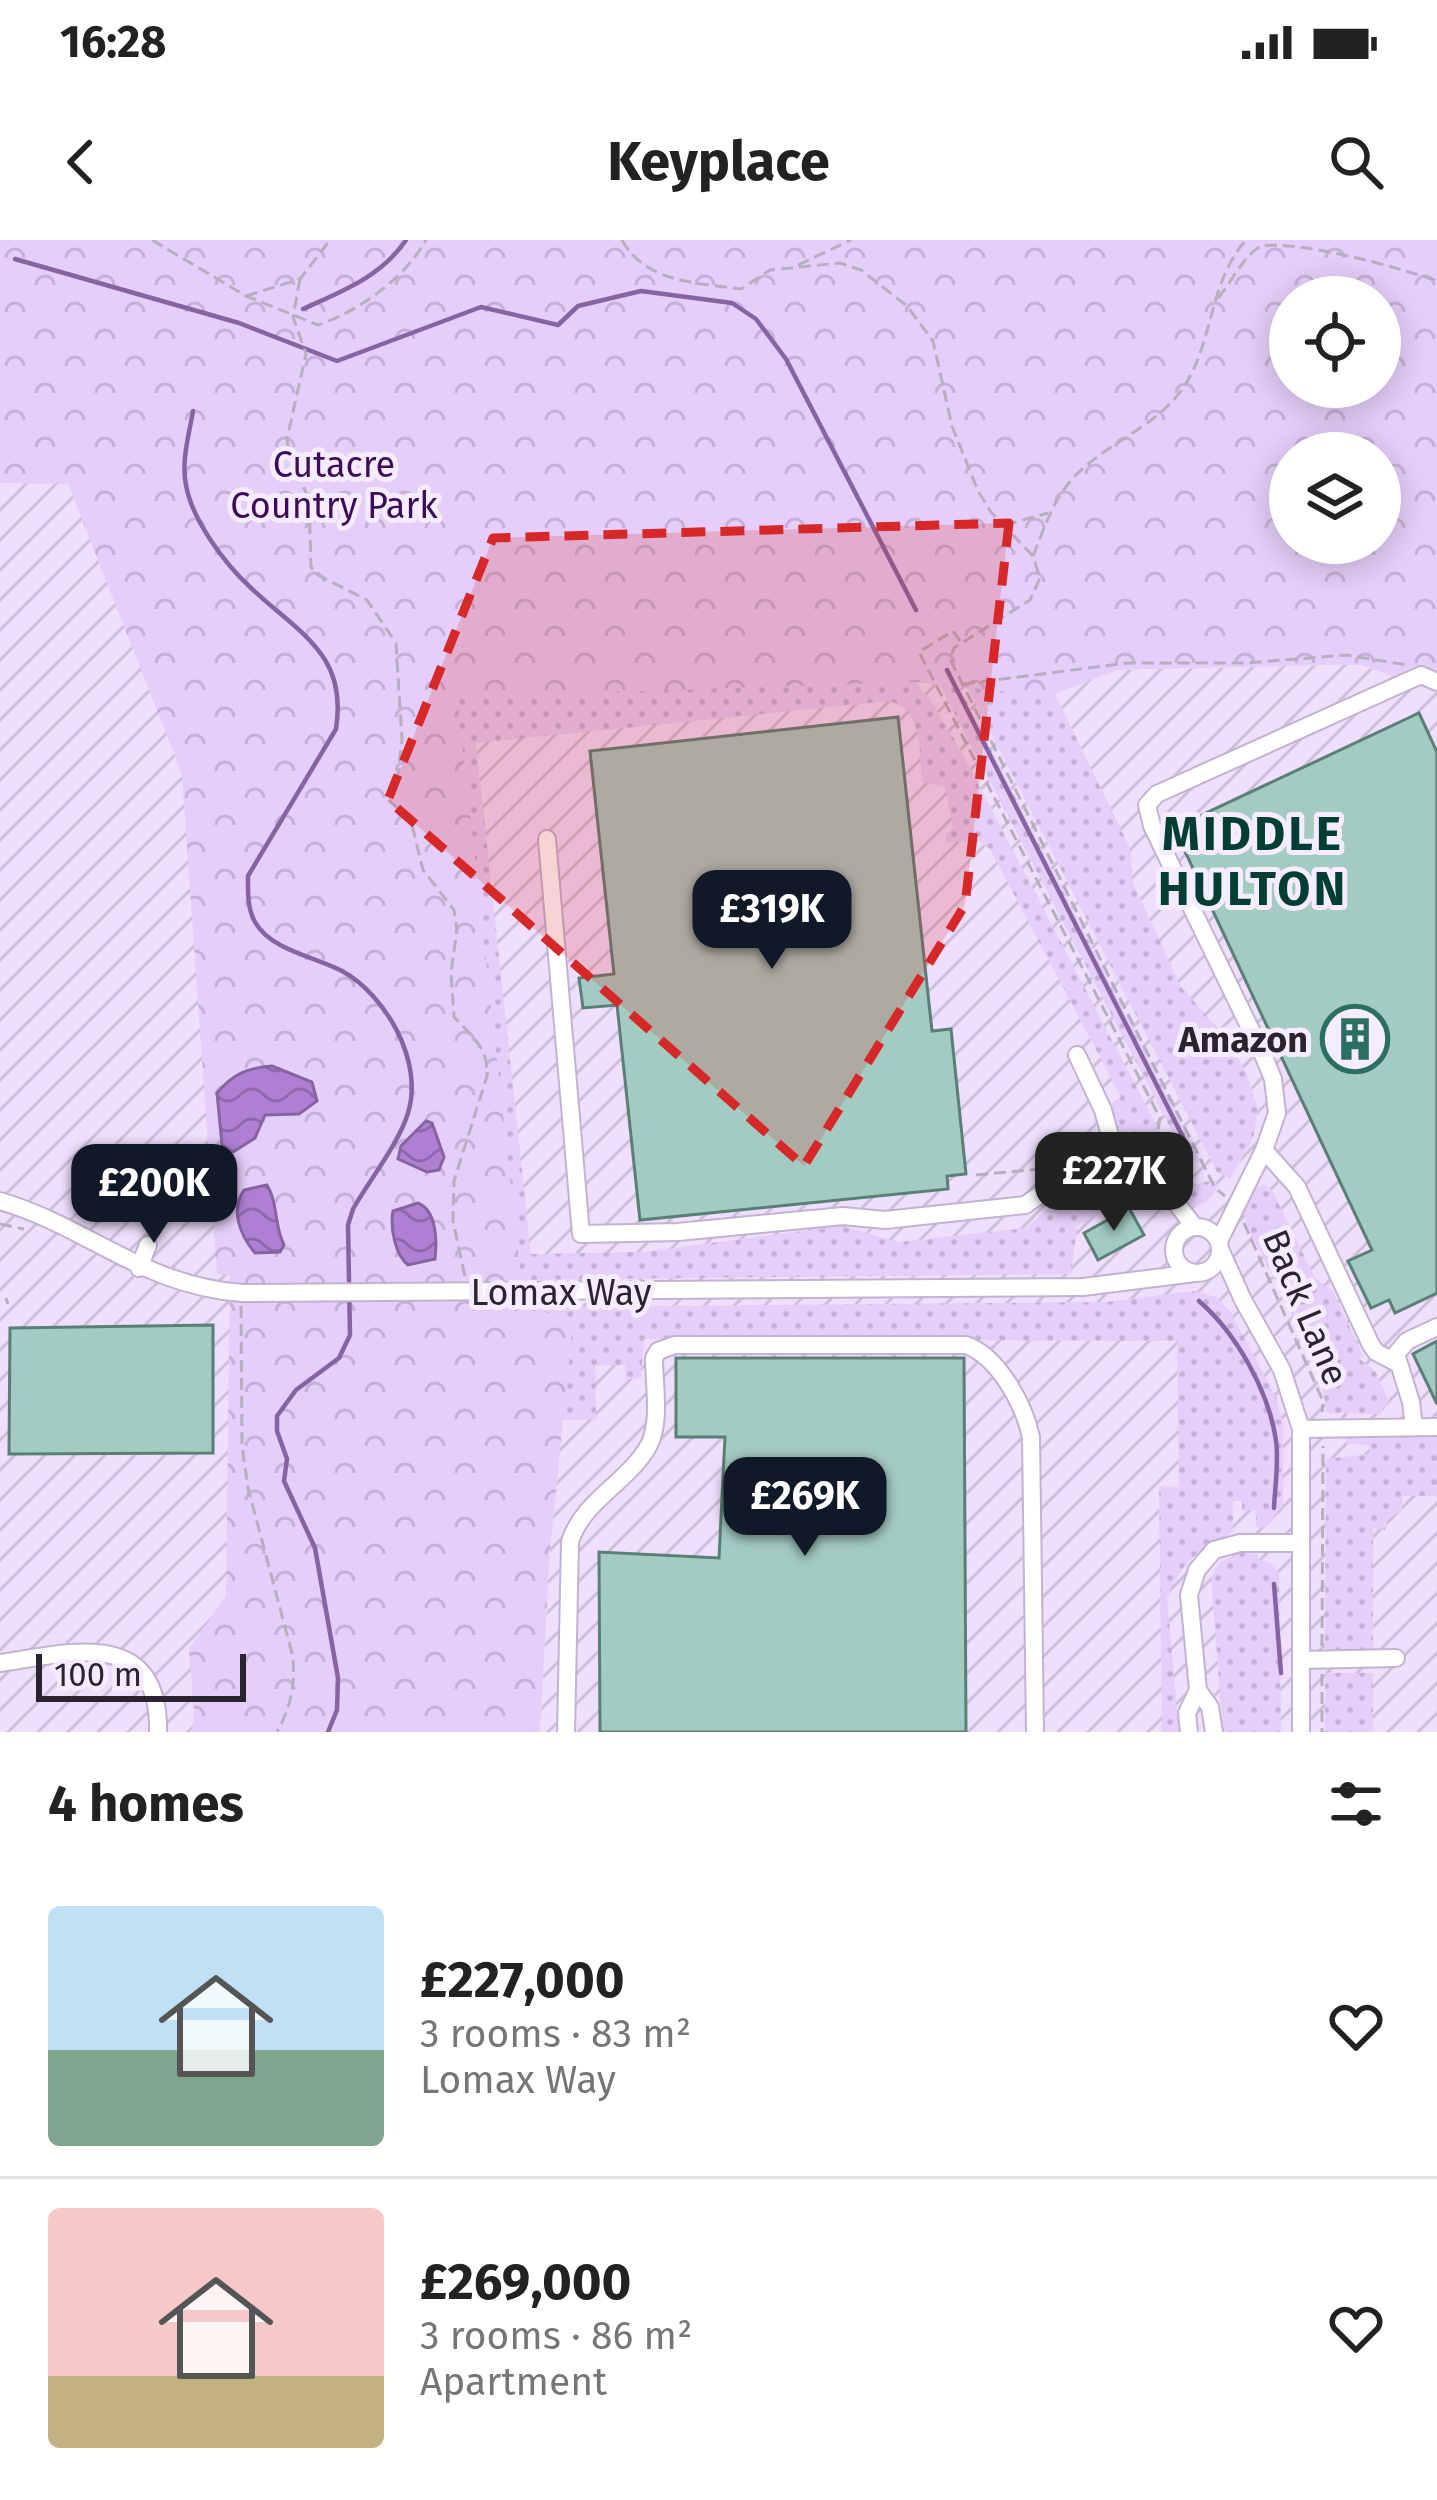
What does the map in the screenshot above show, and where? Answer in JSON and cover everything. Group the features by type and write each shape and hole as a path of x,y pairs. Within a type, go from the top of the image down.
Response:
{"street":[{"path":"1199,1273 1216,1264 1236,1199 1264,1150 1277,1113 1273,1079 1152,826 1147,806 1157,794 1421,675 1437,682"},
{"path":"547,839 581,1234 678,1232 843,1216 885,1220 1025,1205 1096,1157 1130,1148 1147,1155 1166,1190 1220,1245 1243,1300 1282,1370 1301,1430 1301,1732"},
{"path":"1076,1054 1103,1110 1114,1150"},
{"path":"1264,1150 1297,1187 1371,1345 1395,1362"},
{"path":"1166,1190 1181,1267 1243,1300"},
{"path":"1142,1280 1183,1231 1198,1227 1236,1199"},
{"name":"Lomax Way","path":"0,1204 39,1213 139,1268 224,1292 1083,1287 1199,1273"},
{"path":"139,1268 148,1245"},
{"path":"1414,1427 1412,1402 1395,1362 1399,1347 1437,1327"},
{"path":"566,1732 570,1542 575,1525 649,1445 654,1428 655,1358 658,1351 676,1345 966,1345 985,1357 1020,1401 1031,1437 1035,1732"},
{"path":"1301,1430 1437,1427"},
{"path":"1214,1732 1210,1707 1198,1690 1189,1595 1197,1570 1214,1550 1240,1543 1301,1543"},
{"path":"0,1663 93,1649 118,1656 138,1670 152,1691 158,1732"},
{"path":"1301,1660 1396,1658"},
{"path":"1189,1732 1187,1713 1198,1690"}],"path":[{"path":"152,240 245,296 318,325 334,320 400,275 426,240"},
{"path":"330,240 300,279 293,317 305,354 287,439 309,500 308,557 318,575 367,600 395,643 402,740 398,773 386,798 411,820 423,870 454,910 458,930 451,972 454,1017 482,1046 488,1061 488,1076 454,1181 453,1221 466,1283"},
{"path":"622,240 663,278 740,289 758,274 840,263 861,270 921,323 933,341 952,426 978,491 1003,526 1034,556 1040,578 1030,600 950,655 962,684 1128,663 1245,663 1347,655 1414,666"},
{"path":"793,267 851,240"},
{"path":"1034,556 1050,513 1076,475 1167,406 1185,386 1222,274 1246,240"},
{"path":"1214,302 1249,254 1275,242 1340,250 1437,280"},
{"path":"245,296 300,279"},
{"path":"1003,526 1050,513"},
{"path":"962,643 953,631 919,652 1160,1118 1157,1160"},
{"name":"Back Lane","path":"962,684 1215,1188 1236,1199 1323,1401 1322,1732"},
{"path":"976,1175 1064,1166 1073,1176"},
{"path":"0,1224 24,1229"},
{"path":"241,1306 245,1467 293,1657 291,1706 277,1732"}],"highlighted area":[{"path":"1009,523 965,905 804,1166 388,800 493,538"}],"shaded area":[{"path":"0,471 90,471 220,726 215,931 247,1644 242,1732 0,1732"},
{"path":"1361,665 1437,692 1437,1732 540,1732 550,1550 456,696 915,682 1050,696 1116,670"}],"green space":[{"name":"Cutacre Country Park","path":"0,240 1437,240 1437,692 1361,665 1332,665 1117,670 1050,696 915,682 457,697 524,1306 573,1320 550,1550 540,1732 192,1732 189,1649 226,1596 230,1275 217,1274 182,774 68,484 0,483"},
{"path":"915,682 961,751 1174,1159 1195,1184 1214,1180 1218,1185 1213,1194 1190,1207 1149,1150 1119,1136 1110,1104 1121,1097 990,849 978,841 946,842 945,835 953,828 945,787 922,782 918,734 901,706 890,701 476,743 531,1254 642,1252 841,1226 899,1242 1026,1228 1099,1170 1130,1166 1145,1173 1152,1185 1077,1226 1071,1274 521,1280 456,696"},
{"path":"939,684 959,686 1202,1164 1191,1159 1176,1139"},
{"path":"967,687 1055,694 1130,848 1133,883 1181,987 1230,1042 1248,1077 1258,1109 1253,1138 1230,1179 1217,1172"},
{"path":"1264,1184 1272,1190 1315,1278 1333,1291 1363,1356 1360,1359 1375,1371 1389,1401 1381,1414 1326,1413 1307,1345 1247,1225 1243,1210"},
{"path":"1193,1291 1217,1297 1231,1313 1276,1397 1283,1423 1283,1506 1265,1527 1256,1528 1256,1510 1242,1511 1242,1501 1233,1501 1233,1532 1192,1558 1167,1598 1179,1732 1162,1732 1159,1486 1179,1487 1177,1341 644,1339 641,1378 625,1380 625,1365 595,1366 596,1419 563,1420 573,1320 524,1307 1107,1302"},
{"path":"1437,1434 1437,1496 1402,1496 1402,1511 1388,1519 1385,1530 1373,1528 1373,1651 1325,1652 1326,1459 1370,1454 1369,1445 1346,1443 1346,1435"},
{"path":"1241,1553 1258,1554 1258,1560 1269,1562 1279,1573 1281,1732 1223,1732 1211,1578 1220,1562"},
{"path":"1325,1673 1373,1673 1373,1732 1325,1732"}],"water":[{"path":"272,1066 312,1082 317,1101 299,1114 265,1115 255,1138 233,1152 222,1145 217,1093 241,1073"},
{"path":"426,1121 432,1123 444,1157 439,1170 427,1172 398,1159 401,1146"},
{"path":"267,1185 284,1245 280,1252 255,1253 241,1230 238,1206 244,1190"},
{"path":"418,1203 432,1219 435,1259 408,1265 394,1240 393,1211"}],"building":[{"name":"Amazon","path":"1419,713 1437,752 1437,1293 1395,1313 1389,1300 1371,1308 1348,1261 1372,1250 1174,828"},
{"path":"898,717 932,1031 951,1029 966,1174 947,1176 948,1189 640,1220 617,1005 583,1008 579,978 614,974 590,751"},
{"path":"1129,1208 1144,1235 1098,1260 1084,1233"},
{"path":"213,1325 213,1453 9,1454 10,1328"},
{"path":"1437,1341 1437,1404 1413,1354"},
{"path":"676,1358 964,1358 966,1732 600,1732 599,1552 719,1558 725,1437 676,1437"}],"waterway":[{"path":"303,309 373,273 406,240"},
{"path":"15,259 239,323 337,361 481,307 558,325 578,306 641,291 732,303 756,319 786,359 916,610"},
{"path":"193,411 184,467 195,512 230,566 316,647 327,663 338,703 336,729 248,876 251,911 272,940 342,971 373,996 398,1032 411,1073 412,1093 404,1125 348,1225 350,1335 339,1358 296,1390 277,1416 287,1459 284,1481 315,1548 338,1678 337,1710 328,1732"},
{"path":"947,670 1191,1153"},
{"path":"1199,1301 1238,1346 1266,1403 1277,1449 1274,1508"},
{"path":"1274,1584 1281,1673"}],"place":[{"name":"Amazon","path":"1355,1039"}],"district":[{"name":"MIDDLE HULTON","path":"1253,860"}]}
